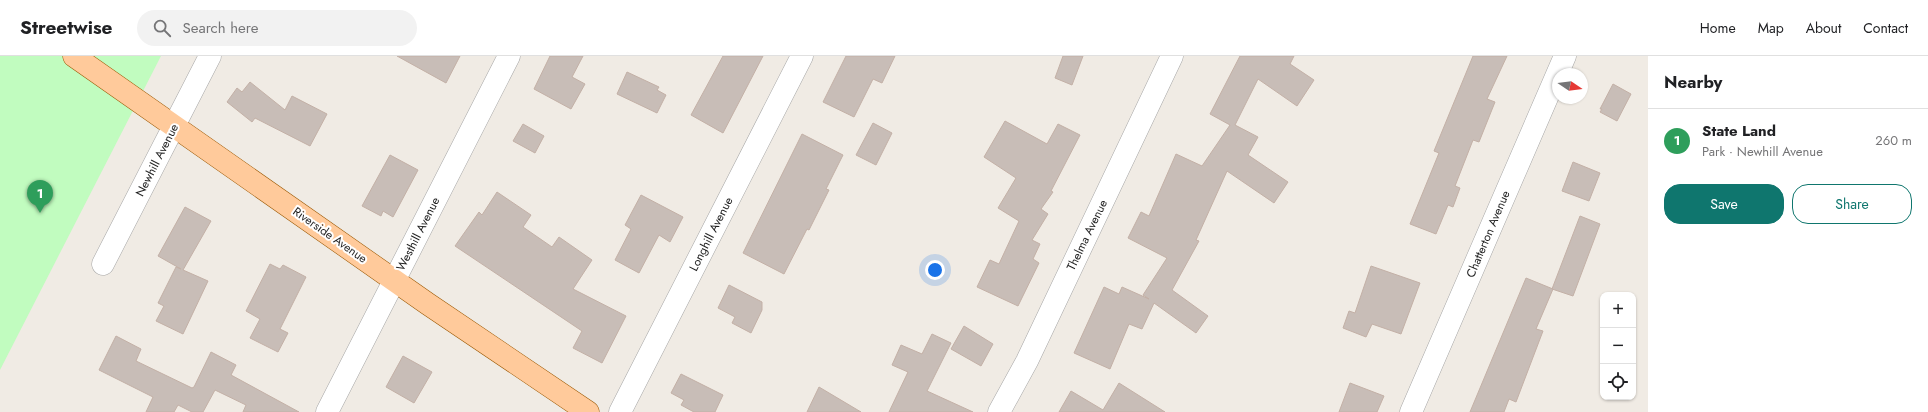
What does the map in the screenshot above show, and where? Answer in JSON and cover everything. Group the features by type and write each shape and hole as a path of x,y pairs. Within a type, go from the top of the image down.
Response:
{"main road":[{"name":"Riverside Avenue","path":"74,56 394,280 588,412"}],"street":[{"name":"Newhill Avenue","path":"103,264 210,56"},
{"name":"Westhill Avenue","path":"327,412 509,56"},
{"name":"Longhill Avenue","path":"620,412 802,56"},
{"name":"Thelma Avenue","path":"999,412 1027,360 1172,56"},
{"name":"Chatterton Avenue","path":"1411,412 1565,56"}],"green space":[{"path":"0,56 161,56 0,370"}],"building":[{"path":"397,56 460,56 446,83"},
{"path":"550,56 583,56 572,77 585,84 571,109 534,89"},
{"path":"723,56 763,56 723,133 691,115"},
{"path":"846,56 895,56 882,83 873,79 854,117 823,102"},
{"path":"1063,56 1083,56 1072,85 1055,78"},
{"path":"1240,56 1294,56 1290,64 1314,80 1297,106 1258,79 1235,125 1258,137 1248,155 1288,182 1274,203 1227,171 1196,240 1199,241 1172,290 1208,316 1196,333 1154,303 1142,329 1129,324 1110,369 1074,353 1104,287 1119,294 1122,287 1149,299 1143,295 1167,258 1128,238 1141,212 1149,216 1176,154 1202,166 1230,125 1210,114"},
{"path":"1473,56 1507,56 1487,99 1495,102 1479,142 1473,140 1455,186 1460,188 1453,207 1448,205 1436,234 1410,224 1439,153 1434,151"},
{"path":"627,72 659,87 657,90 666,95 657,113 617,94"},
{"path":"250,82 285,110 292,96 327,114 310,146 255,118 252,122 227,102 237,88 242,92"},
{"path":"1613,84 1631,94 1617,121 1600,112 1602,109 1600,109"},
{"path":"1005,121 1047,144 1058,124 1080,135 1051,191 1053,192 1041,209 1048,214 1032,240 1040,244 1033,259 1039,263 1018,306 977,287 990,260 999,264 1019,221 998,208 1016,178 984,157"},
{"path":"873,123 892,133 876,165 856,155"},
{"path":"523,124 544,136 535,153 513,141"},
{"path":"802,134 843,155 826,189 829,190 809,230 807,229 784,274 743,253"},
{"path":"390,155 418,170 393,217 383,211 381,216 362,206"},
{"path":"1573,162 1600,173 1589,201 1562,191"},
{"path":"497,192 531,215 523,227 552,247 559,237 592,260 573,289 626,316 602,363 573,348 582,331 455,246 479,212 482,215"},
{"path":"641,195 683,217 670,242 659,235 639,273 615,260 631,229 625,225"},
{"path":"185,207 211,221 183,270 208,281 183,334 156,321 164,306 158,303 176,267 181,269 158,256"},
{"path":"1580,216 1600,224 1573,296 1552,289"},
{"path":"270,264 280,269 283,265 306,277 280,329 288,333 278,352 250,338 260,319 246,311"},
{"path":"1371,266 1420,283 1401,334 1372,324 1366,337 1343,328 1349,311 1355,313"},
{"path":"1526,278 1553,289 1536,329 1543,331 1516,402 1509,399 1504,412 1470,412"},
{"path":"729,285 762,302 762,310 751,333 732,323 735,317 718,308"},
{"path":"964,326 993,344 981,366 951,349"},
{"path":"932,334 951,343 927,391 973,412 889,412 908,372 892,365 901,345 922,354"},
{"path":"116,336 141,349 136,361 192,388 194,387 211,352 236,365 231,375 299,412 243,412 246,405 215,390 203,412 192,412 178,405 174,412 146,412 153,397 99,370"},
{"path":"403,356 432,372 414,403 386,387"},
{"path":"681,374 723,395 715,412 694,412 681,405 684,400 671,393"},
{"path":"1119,383 1165,412 1059,412 1071,391 1103,410"},
{"path":"1350,383 1384,396 1377,412 1339,412"},
{"path":"819,387 861,412 807,412"}],"place":[{"name":"State Land","path":"40,213"}]}
